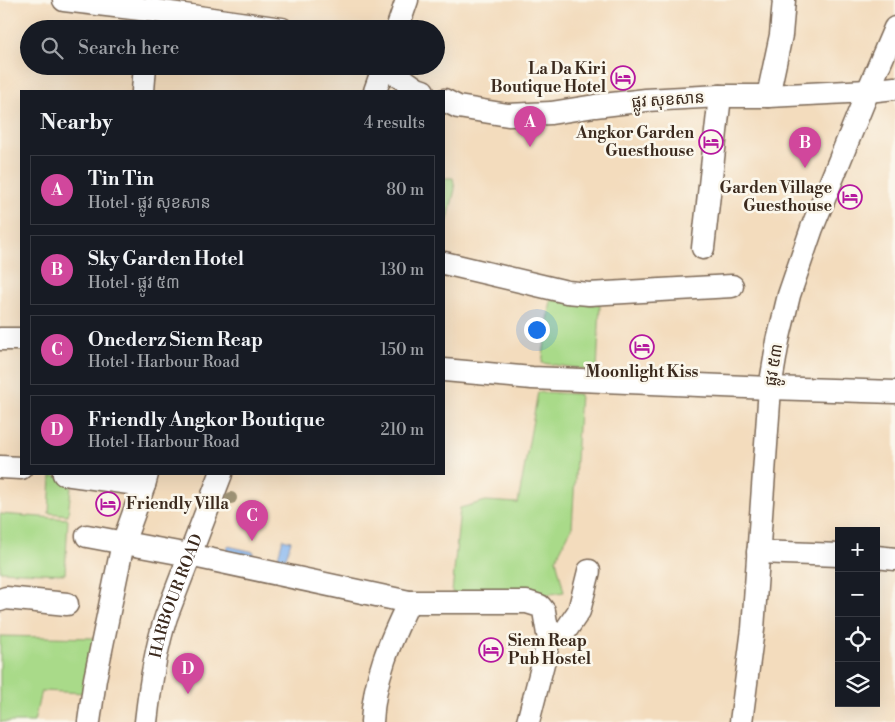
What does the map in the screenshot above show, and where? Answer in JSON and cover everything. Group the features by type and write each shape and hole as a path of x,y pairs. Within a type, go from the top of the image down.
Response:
{"street":[{"path":"64,0 149,19 162,20"},
{"path":"400,20 406,0"},
{"path":"768,96 781,35 784,0"},
{"name":"ផ្លូវ ៥៣","path":"741,722 753,630 770,388 777,346 789,294 812,228 895,28"},
{"path":"143,90 144,75"},
{"path":"375,90 381,75"},
{"path":"397,75 420,90"},
{"name":"ផ្លូវ សុខសាន","path":"445,100 458,107 508,115 551,113 646,100 720,96 768,96 895,88"},
{"path":"703,248 720,96"},
{"path":"445,263 567,292 589,294 732,286"},
{"path":"0,339 20,339"},
{"path":"445,370 532,378 895,392"},
{"path":"0,467 20,468"},
{"path":"80,475 146,479 124,542 95,679 89,722"},
{"name":"HARBOUR ROAD","path":"146,722 159,640 188,556 220,475"},
{"path":"88,536 408,602 527,602 540,606 544,611 549,640 528,722"},
{"path":"758,552 835,555"},
{"path":"880,557 895,559"},
{"path":"549,640 566,630 579,611 589,572"},
{"path":"0,600 6,598 67,604"},
{"path":"372,722 375,689 385,654 408,602"}],"green space":[{"path":"445,178 453,178 455,189 445,232"},
{"path":"551,300 600,305 597,371 542,363"},
{"path":"538,392 580,394 572,527 556,559 564,592 524,598 452,593 460,508 486,501 518,503"},
{"path":"51,476 72,479 68,515 49,513"},
{"path":"0,514 68,519 65,574 0,571"},
{"path":"0,636 96,638 87,693 41,691 34,722 0,722"}],"water":[{"path":"283,539 291,541 283,567 276,564"},
{"path":"228,546 254,552 252,560 226,553"}],"place":[{"name":"La Da Kiri Boutique Hotel","path":"623,78"},
{"name":"Angkor Garden Guesthouse","path":"711,142"},
{"name":"Tin Tin","path":"530,147"},
{"name":"Sky Garden Hotel","path":"805,168"},
{"name":"Garden Village Guesthouse","path":"850,197"},
{"name":"Moonlight Kiss","path":"642,347"},
{"name":"Friendly Villa","path":"108,504"},
{"name":"Onederz Siem Reap","path":"252,541"},
{"name":"Siem Reap Pub Hostel","path":"491,650"},
{"name":"Friendly Angkor Boutique","path":"188,694"}]}
